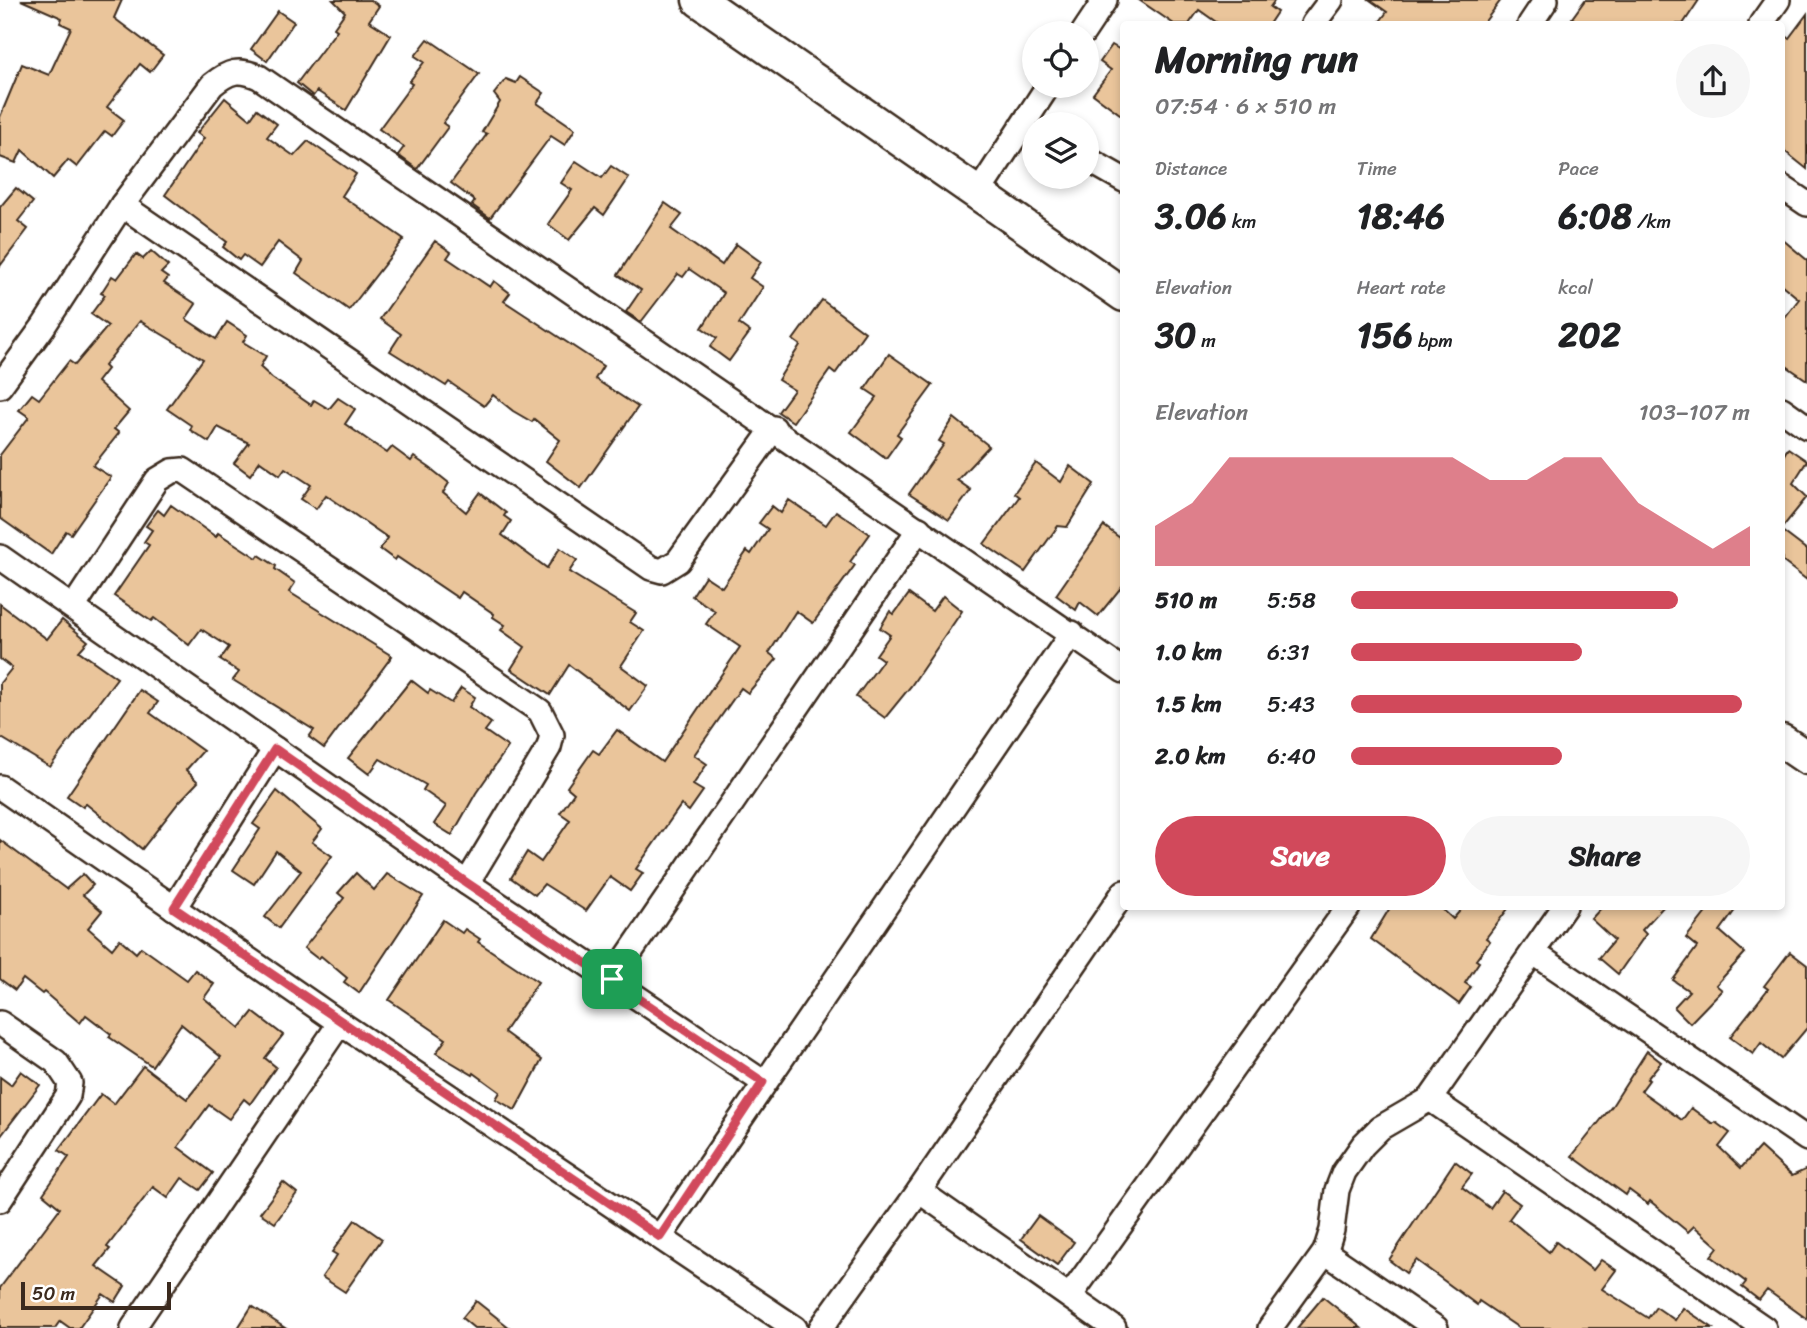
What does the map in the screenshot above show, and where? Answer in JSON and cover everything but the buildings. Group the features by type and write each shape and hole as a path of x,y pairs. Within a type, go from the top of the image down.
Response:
{"street":[{"path":"699,0 1120,292"},
{"path":"1091,21 1105,0"},
{"path":"1315,21 1331,0"},
{"path":"1532,21 1546,0"},
{"path":"1763,21 1778,0"},
{"path":"0,387 43,327 122,205 212,85 227,73 244,70 259,77 774,428 1120,668"},
{"path":"977,195 1022,134"},
{"path":"1099,166 1120,178"},
{"path":"1785,189 1807,204"},
{"path":"122,205 651,568 662,571 678,561 774,428"},
{"path":"1785,412 1807,427"},
{"path":"74,606 156,480 172,471 183,470 540,711 552,735 549,747 467,883"},
{"path":"612,979 919,529"},
{"path":"0,557 74,606 467,883 763,1082"},
{"path":"660,1237 763,1082 857,950 1072,633"},
{"path":"1785,743 1807,758"},
{"path":"174,908 275,749"},
{"path":"0,787 340,1023 794,1328"},
{"path":"821,1328 919,1191 1120,898"},
{"path":"1070,1296 1346,910"},
{"path":"1270,1328 1325,1252 1332,1230 1337,1190 1344,1172 1363,1145 1380,1128 1430,1099 1562,910"},
{"path":"1534,953 1807,1139"},
{"path":"0,1023 56,1062 70,1083 68,1096 0,1200"},
{"path":"133,1328 340,1023"},
{"path":"1430,1099 1764,1328"},
{"path":"919,1191 1114,1328"},
{"path":"1325,1252 1436,1328"}],"route":[{"path":"275,749 467,883 612,979 763,1082 660,1237 340,1023 174,908 275,749"}]}
